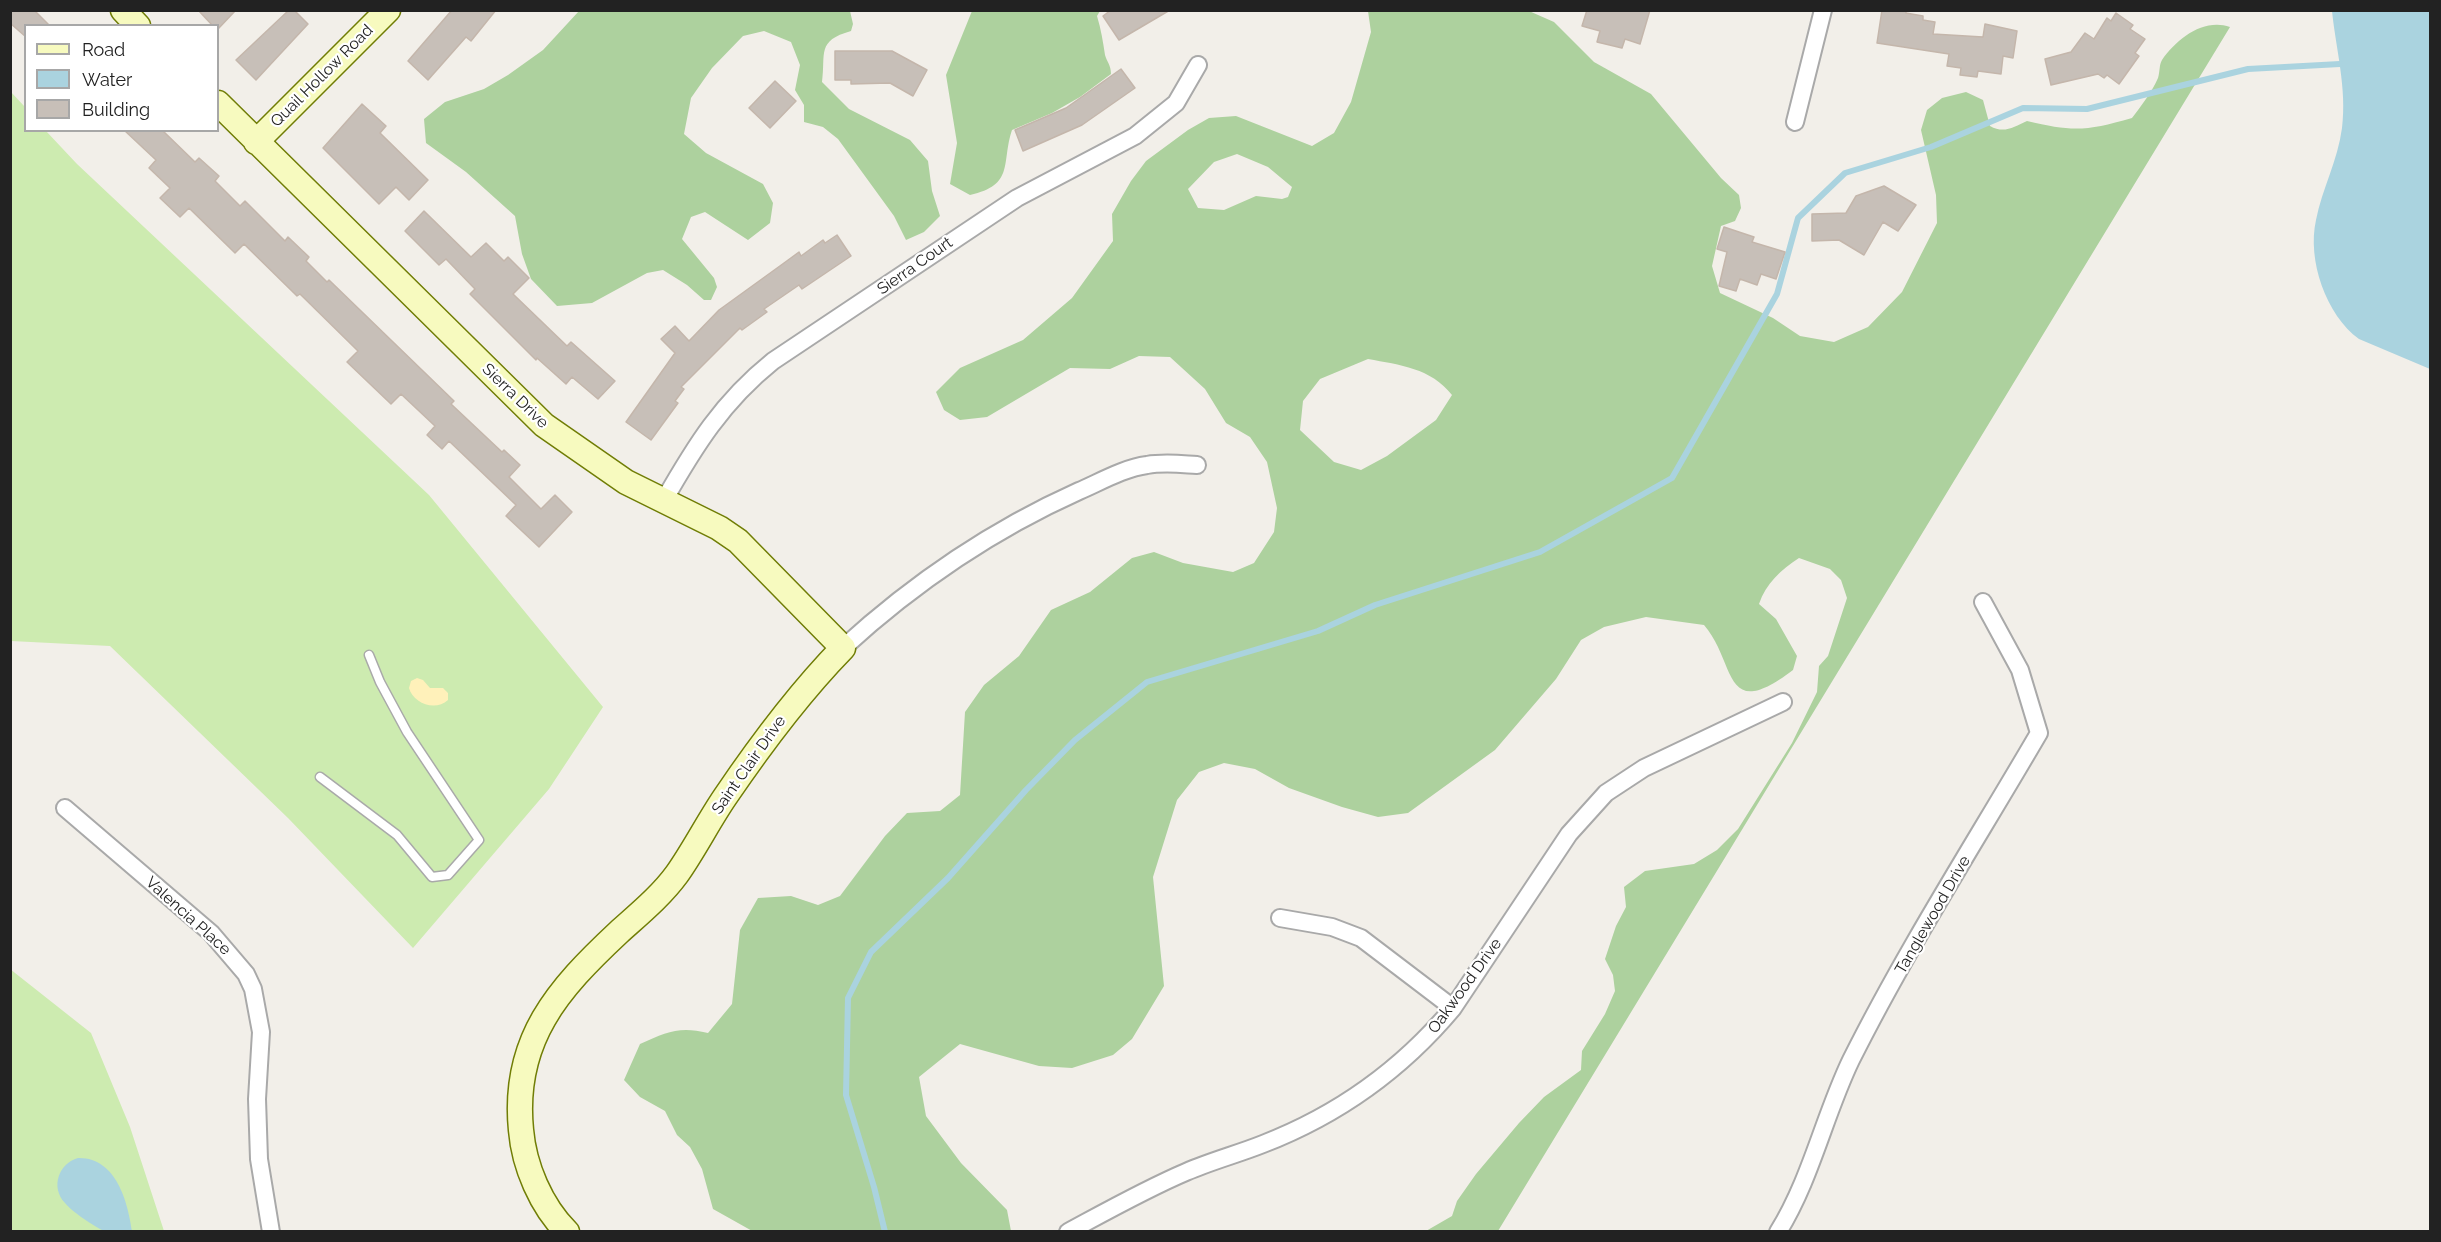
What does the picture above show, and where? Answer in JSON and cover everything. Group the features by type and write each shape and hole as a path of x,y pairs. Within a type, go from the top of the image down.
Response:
{"street":[{"path":"123,10 136,24"},
{"name":"Quail Hollow Road","path":"256,141 388,10"},
{"path":"1795,122 1823,10"},
{"name":"Sierra Court","path":"663,502 709,426 745,384 773,361 984,218 1057,175 1144,130 1176,103 1198,65"},
{"name":"Sierra Drive","path":"219,105 544,425 597,465 663,502 719,528 738,541 843,648"},
{"name":"Saint Clair Drive","path":"567,1232 536,1186 522,1145 519,1118 522,1084 534,1034 571,978 669,884 725,797 795,700 843,648 948,564 977,544 1034,512 1112,476 1145,465 1168,463 1197,465"},
{"name":"Tanglewood Drive","path":"1778,1232 1792,1205 1834,1097 1861,1041 2039,733 2020,670 1983,602"},
{"name":"Oakwood Drive","path":"1068,1232 1155,1186 1264,1144 1338,1108 1400,1064 1453,1008 1569,834 1606,793 1644,768 1783,702"},
{"name":"Valencia Place","path":"65,808 211,933 246,974 253,988 260,1024 257,1118 259,1159 271,1232"},
{"path":"1280,918 1332,927 1361,938 1453,1008"}],"lane":[{"path":"320,777 397,835 432,877 448,875 479,840 407,732 380,682 369,655"}],"green space":[{"path":"579,11 850,11 853,24 851,31 832,39 825,49 822,82 849,109 910,140 928,161 932,191 940,216 924,232 906,240 894,216 838,139 823,127 804,122 804,105 795,90 800,65 791,42 764,31 743,36 712,68 691,98 684,134 706,153 763,184 773,203 770,223 748,240 705,212 691,217 682,239 714,278 717,287 711,300 704,300 687,285 663,270 647,273 592,303 557,306 531,279 522,254 515,216 466,172 426,143 424,119 445,102 484,89 508,75 543,50"},
{"path":"972,11 1100,11 1097,16 1111,74 1080,97 1052,113 1012,130 1004,171 1000,179 984,191 970,195 950,184 957,143 946,75"},
{"path":"1368,11 1529,11 1554,22 1594,62 1651,94 1721,178 1739,195 1741,208 1735,221 1721,226 1712,266 1720,293 1773,318 1800,336 1834,342 1868,327 1902,292 1937,223 1936,195 1921,130 1927,110 1942,98 1966,92 1983,100 1990,126 2000,129 2009,129 2027,121 2069,128 2091,128 2116,122 2132,118 2156,83 2162,60 2183,38 2191,32 2210,25 2230,27 1498,1231 1426,1231 1452,1216 1457,1201 1476,1174 1519,1123 1544,1097 1581,1070 1582,1051 1605,1014 1615,991 1613,975 1605,959 1616,926 1626,907 1624,887 1645,871 1694,864 1717,850 1738,829 1792,743 1817,692 1819,666 1828,656 1847,598 1841,580 1830,569 1799,558 1775,578 1762,596 1759,604 1776,619 1797,656 1793,670 1770,685 1754,691 1742,690 1734,682 1714,640 1704,625 1646,617 1604,627 1581,640 1556,679 1495,750 1408,813 1378,817 1342,807 1289,788 1255,769 1224,763 1199,772 1177,800 1153,877 1164,986 1132,1039 1113,1055 1072,1068 1039,1066 960,1044 919,1077 926,1116 961,1163 1007,1210 1011,1231 754,1232 713,1209 702,1169 690,1147 677,1135 665,1111 640,1097 624,1080 640,1044 673,1031 689,1030 708,1033 732,1004 740,930 758,898 791,896 818,905 840,896 885,836 907,813 940,811 960,795 965,712 984,685 1019,656 1051,610 1090,592 1132,558 1154,552 1183,563 1233,572 1254,563 1274,532 1277,508 1267,462 1250,437 1226,423 1205,389 1170,357 1139,356 1110,369 1070,368 987,417 960,420 944,410 936,392 960,368 1023,340 1072,298 1113,241 1112,214 1131,181 1146,161 1188,130 1209,118 1236,116 1312,146 1334,133 1351,102 1371,32","holes":["1237,154 1268,167 1292,187 1288,197 1282,199 1256,196 1224,210 1198,208 1188,189 1214,162","1368,359 1425,373 1444,386 1452,395 1436,420 1387,456 1361,470 1334,462 1300,430 1303,401 1320,379"]},
{"path":"10,91 24,106 24,132 47,132 77,164 429,495 603,707 549,789 413,948 288,818 110,646 11,641"},
{"path":"10,969 91,1033 130,1127 164,1231 11,1231"}],"sand":[{"path":"417,678 423,680 430,688 443,688 448,693 448,700 437,705 420,702 409,688 411,681"}],"water":[{"path":"2332,11 2430,11 2430,369 2359,339 2347,329 2329,301 2317,269 2314,252 2316,220 2337,152 2343,113 2342,84"},
{"path":"78,1158 102,1165 111,1173 123,1195 132,1231 114,1233 104,1231 72,1210 60,1197 59,1176 66,1165"}],"building":[{"path":"10,10 34,10 48,24 24,24 24,35 10,23"},
{"path":"198,10 236,10 219,28 219,24 211,24"},
{"path":"289,10 294,10 308,24 256,80 236,60"},
{"path":"452,10 496,10 471,41 466,37 428,80 408,61"},
{"path":"1111,10 1170,10 1119,40 1103,16"},
{"path":"1587,10 1650,10 1640,44 1625,39 1622,48 1597,42 1600,31 1582,26"},
{"path":"1882,10 1906,10 1906,13 1923,16 1923,20 1935,22 1933,34 1983,37 1985,24 2017,31 2013,58 2003,56 2001,74 1978,71 1977,77 1960,75 1961,68 1947,66 1949,54 1877,43"},
{"path":"2116,13 2133,25 2130,29 2145,39 2135,53 2139,56 2119,84 2107,75 2104,78 2098,74 2051,85 2045,59 2071,52 2085,33 2094,39 2107,18 2111,21"},
{"path":"835,51 892,51 927,70 913,96 890,83 851,84 851,80 835,80"},
{"path":"1121,69 1135,88 1082,125 1023,151 1015,130 1066,108"},
{"path":"775,81 796,101 770,128 749,108"},
{"path":"362,104 386,126 380,133 428,180 409,200 396,187 379,204 323,148"},
{"path":"126,132 164,132 195,162 199,158 219,176 215,181 240,206 245,201 285,241 288,237 309,257 306,261 327,282 329,280 454,401 451,404 502,452 504,450 520,465 509,477 541,509 555,495 572,512 539,547 506,516 516,505 449,441 442,449 427,435 435,426 401,394 391,404 347,362 358,351 300,294 297,296 244,244 235,253 189,208 180,217 160,198 170,188 149,168 156,160"},
{"path":"1884,186 1916,205 1898,231 1883,222 1864,255 1839,240 1812,241 1812,214 1846,213 1856,196"},
{"path":"424,211 471,257 486,243 504,261 508,257 529,278 513,294 567,346 571,342 615,381 598,399 572,377 566,384 537,358 536,360 470,294 475,289 446,259 439,265 405,231"},
{"path":"1724,227 1754,237 1752,242 1785,252 1776,279 1761,274 1757,285 1740,279 1736,291 1719,286 1727,252 1717,249"},
{"path":"837,235 851,256 802,289 799,285 764,309 767,312 742,330 740,328 681,387 684,389 675,401 678,403 651,440 626,422 675,353 661,339 675,326 689,341 719,310 799,252 801,256 823,240 825,243"}],"waterway":[{"path":"885,1232 846,1095 848,998 871,952 948,878 1026,790 1075,740 1147,682 1318,631 1375,605 1540,552 1672,478 1777,294 1798,218 1845,173 1931,147 2023,108 2087,109 2248,69 2340,64"}]}
